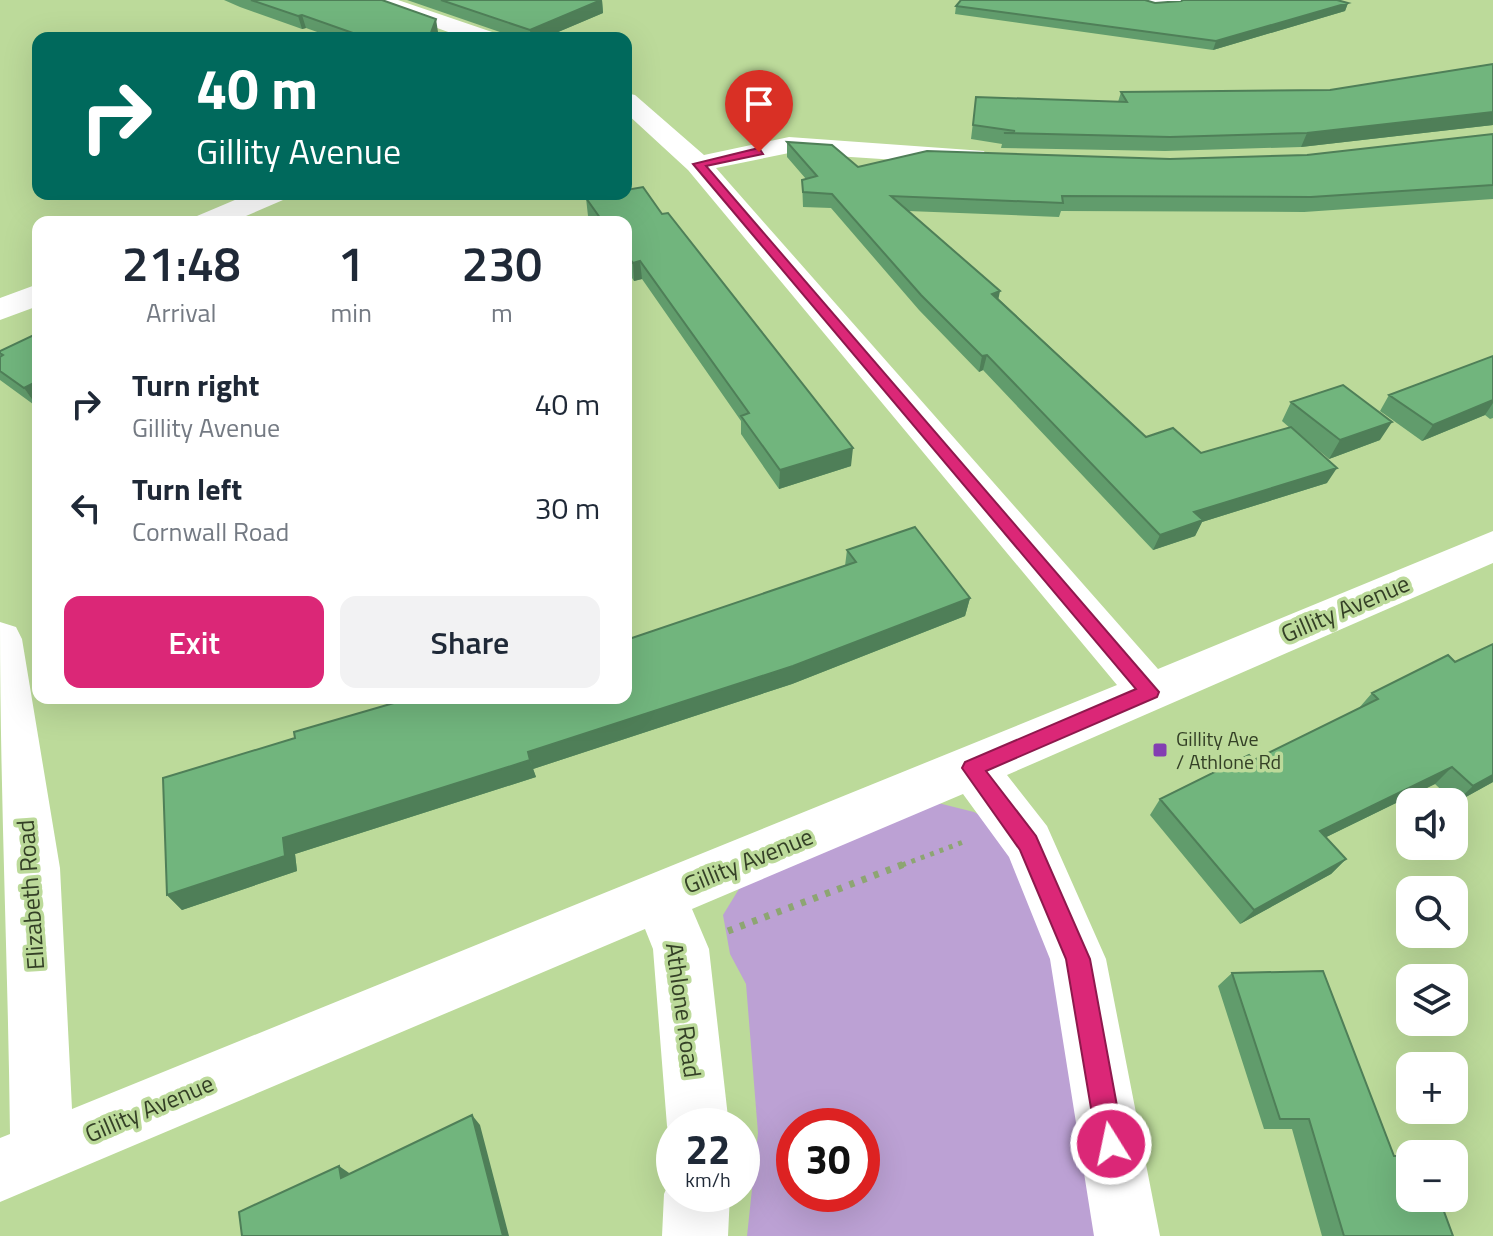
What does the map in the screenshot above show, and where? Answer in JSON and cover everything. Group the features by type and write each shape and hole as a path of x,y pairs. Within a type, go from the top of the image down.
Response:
{"street":[{"path":"377,0 470,32"},
{"path":"1145,0 1179,0"},
{"path":"632,105 698,164 1150,692"},
{"path":"698,164 789,145 994,158"},
{"path":"221,216 259,200"},
{"path":"0,310 32,297"},
{"name":"Gillity Avenue","path":"21,1161 972,768 1493,546"},
{"name":"Elizabeth Road","path":"0,639 33,868 21,1161"},
{"path":"972,768 1029,843 1078,959 1127,1236"},
{"name":"Athlone Road","path":"659,897 681,949 696,1108"},
{"path":"695,1236 696,1212"}],"path":[{"path":"681,949 1016,823"}],"shaded area":[{"path":"926,800 974,812 1029,843 1111,1236 747,1236 750,1212 760,1212 760,1108 756,1108 746,984 730,954 723,915 742,884"}],"building":[{"path":"251,0 382,0 436,19 431,32 350,32"},
{"path":"441,0 601,0 530,30"},
{"path":"961,0 1145,0 1155,3 1183,0 1337,0 1348,3 1216,41 956,6"},
{"path":"1493,64 1493,112 1307,133 1170,137 1004,133 1015,131 973,125 976,97 1127,102 1121,92 1330,90"},
{"path":"1493,134 1493,185 1311,197 1062,196 1063,203 891,196 1000,291 992,294 1146,437 1173,428 1201,453 1291,427 1337,468 1194,512 1203,520 1160,535 987,355 982,356 921,295 832,194 803,192 802,180 817,176 787,142 832,145 858,167 927,151 1170,159 1307,155"},
{"path":"643,187 662,214 668,213 853,448 780,470 741,416 749,413 640,261 632,262 632,216 599,216 587,200 632,200 632,189"},
{"path":"32,336 32,384 24,388 0,371 0,357 3,355 0,351"},
{"path":"1493,356 1493,400 1433,425 1389,395"},
{"path":"1343,385 1392,422 1340,440 1291,402"},
{"path":"915,527 970,598 793,666 528,752 530,760 283,838 285,856 167,895 163,778 295,738 294,732 390,704 632,704 632,638 856,562 847,550"},
{"path":"1493,644 1493,775 1473,786 1452,767 1409,788 1396,788 1396,794 1320,831 1346,859 1254,910 1160,799 1249,755 1254,760 1378,699 1372,693 1448,655 1455,662"},
{"path":"1323,971 1396,1156 1396,1212 1444,1212 1453,1236 1344,1236 1309,1119 1280,1119 1232,973"},
{"path":"472,1115 503,1236 242,1236 239,1212 339,1166 341,1178"}],"place":[{"name":"Gillity Ave / Athlone Rd","path":"1160,750"}],"route":[{"path":"759,152 698,164 1150,692 972,768 1029,843 1078,959 1111,1144"}]}
